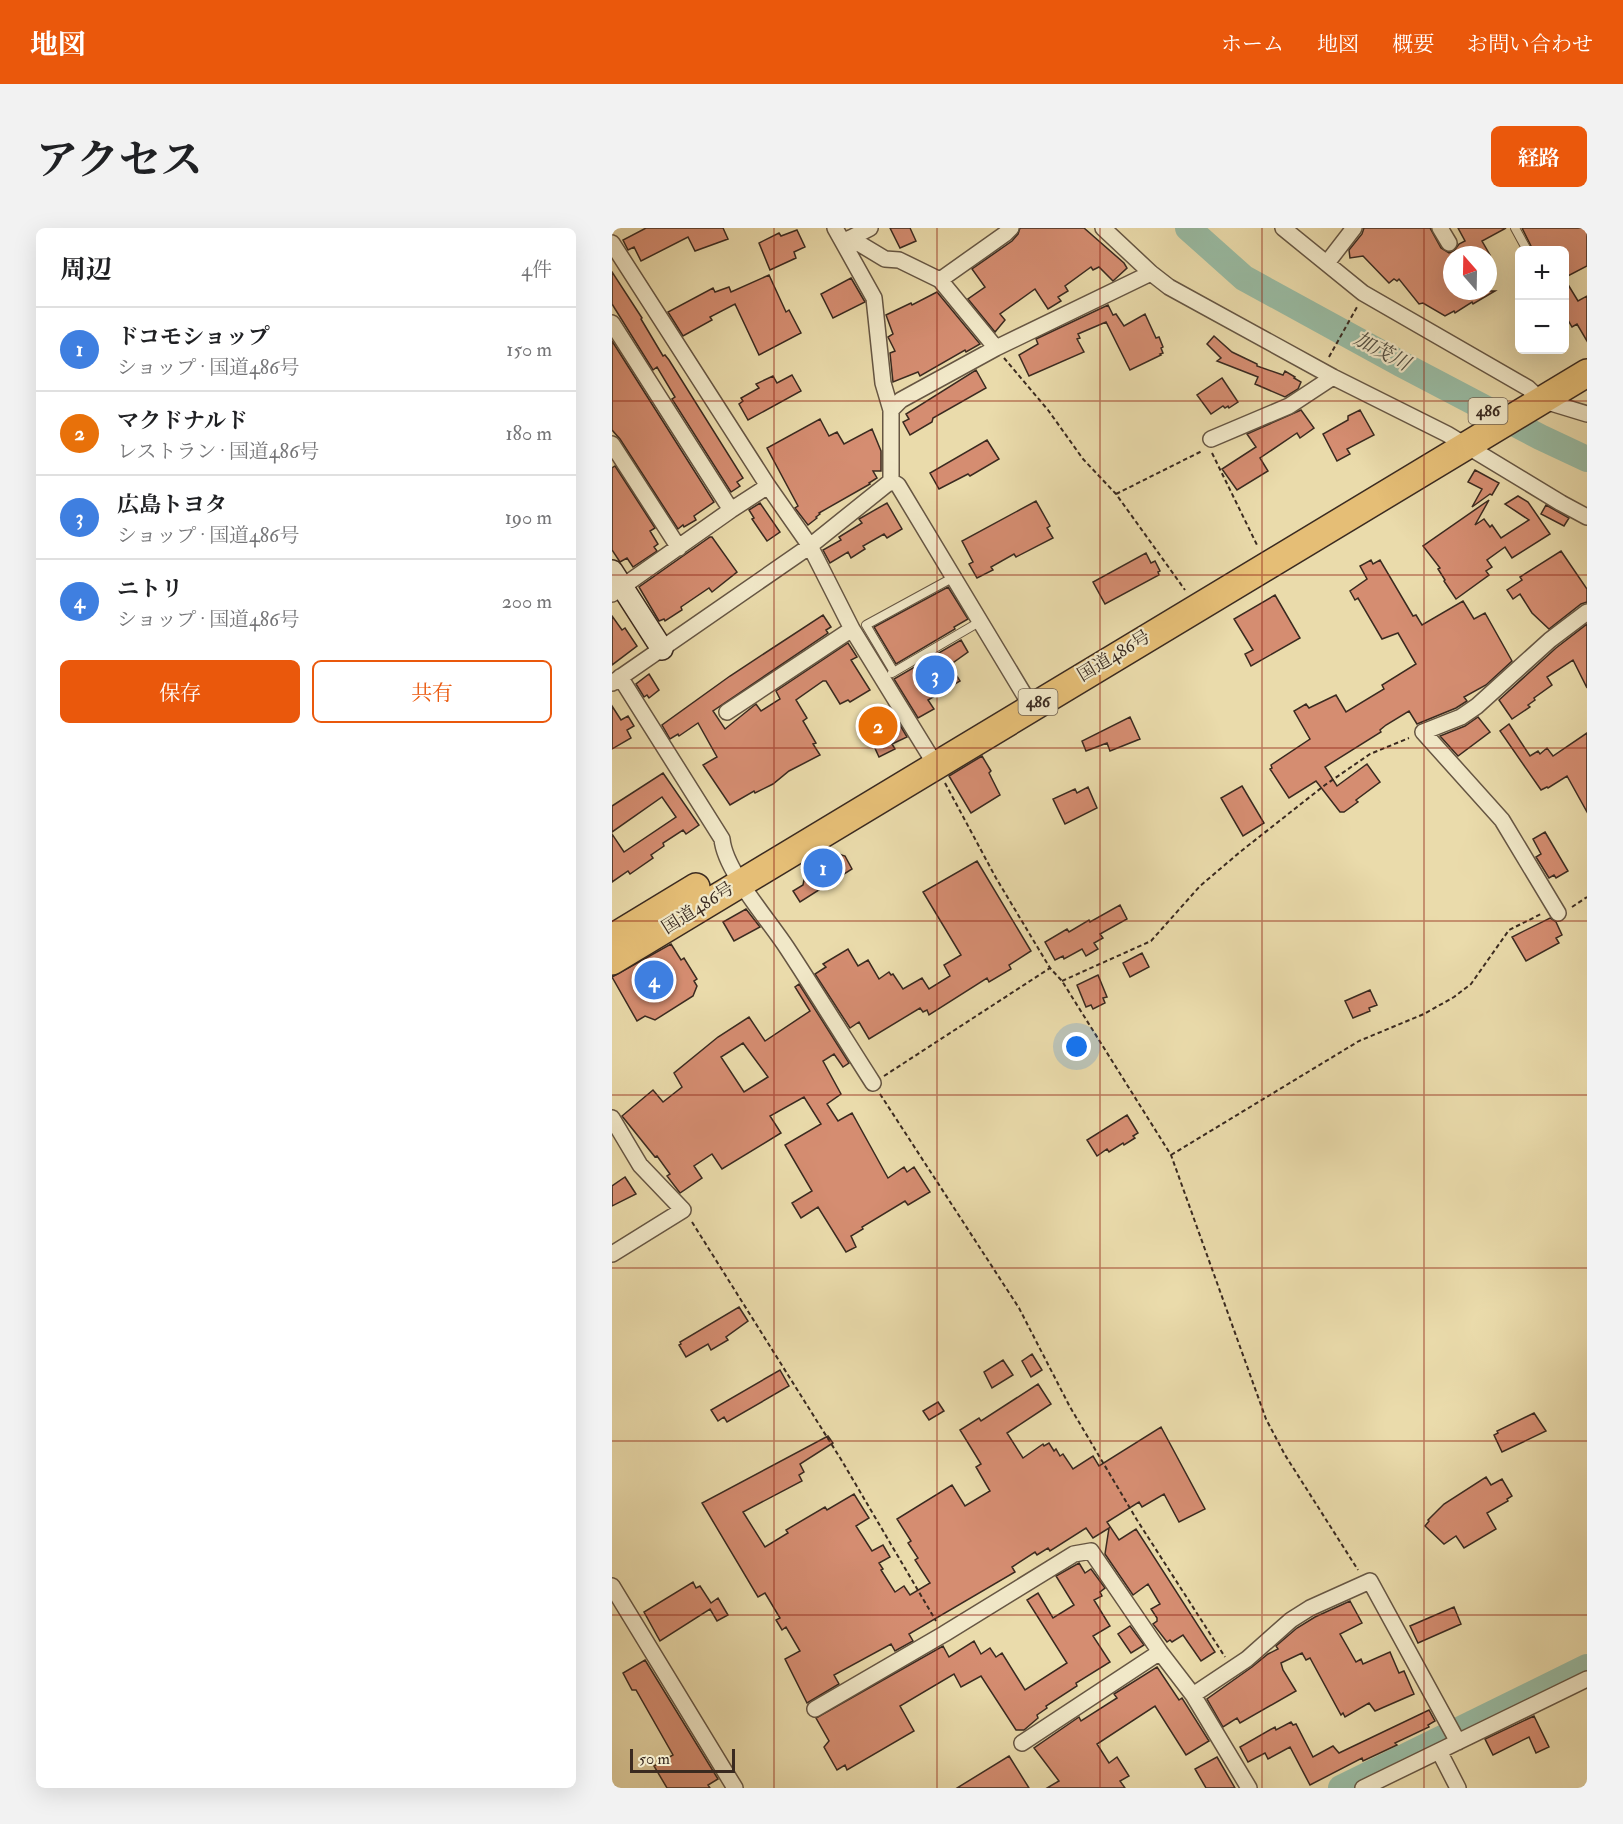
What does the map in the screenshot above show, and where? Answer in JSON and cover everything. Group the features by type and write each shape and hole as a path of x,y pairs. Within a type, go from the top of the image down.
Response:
{"highway":[{"name":"国道486号","path":"1534,394 1587,352"},
{"name":"国道486号","path":"1026,699 1258,548 1534,394 1587,372"},
{"name":"国道486号","path":"612,938 736,874 1456,439"},
{"name":"国道486号","path":"612,961 736,874"}],"street":[{"path":"839,233 870,228"},
{"path":"940,280 1011,228"},
{"path":"1103,228 1169,287 1333,377 1456,439 1587,517"},
{"path":"1283,228 1363,293 1534,394 1587,414"},
{"path":"1327,263 1354,228"},
{"path":"1440,228 1449,243"},
{"path":"839,233 885,259 899,260 940,280 996,348"},
{"path":"839,233 874,298 883,383 891,410 891,481"},
{"path":"613,248 768,486 810,546 852,629 888,676 930,757"},
{"path":"891,410 901,400 996,348 1151,273"},
{"path":"612,323 731,510"},
{"path":"1211,439 1289,406 1333,377"},
{"path":"612,444 679,548"},
{"path":"873,1083 786,945 736,874 723,851 722,839 616,680 810,546 891,481"},
{"path":"891,481 898,485 1026,699"},
{"path":"662,649 615,584 679,548 768,486"},
{"path":"1558,913 1502,820 1423,732 1461,717 1478,706 1550,640 1587,612"},
{"path":"727,712 852,629"},
{"path":"612,1118 640,1165 683,1210 612,1254"},
{"path":"815,1708 944,1634 1074,1554 1090,1551 1160,1653 1193,1695 1249,1788"},
{"path":"1193,1695 1247,1659 1291,1620 1310,1608 1370,1581 1458,1742"},
{"path":"612,1586 735,1788"},
{"path":"1022,1743 1160,1653"},
{"path":"1364,1788 1587,1679"},
{"path":"1439,1751 1458,1788"}],"lane":[{"path":"1515,228 1525,246"},
{"path":"954,577 866,625 888,676 981,621"}],"path":[{"path":"1328,358 1360,302"},
{"path":"996,348 1048,410 1083,459 1116,494 1186,593"},
{"path":"1116,494 1211,447 1214,460 1258,548"},
{"path":"1062,981 1151,941 1200,886 1325,785 1370,754 1423,732"},
{"path":"930,757 996,878 1050,968 1062,981 1171,1155 1266,1419 1285,1455 1360,1574 1370,1581"},
{"path":"1171,1155 1359,1041 1424,1014 1455,997 1471,984 1509,930 1547,912 1565,911 1587,897"},
{"path":"1050,968 873,1083 1019,1308 1070,1407 1125,1499 1233,1668"},
{"path":"683,1210 842,1461 944,1634"}],"building":[{"path":"646,228 723,228 728,239 695,251 688,237 641,261 634,247 628,250 623,240"},
{"path":"890,228 910,228 916,241 900,248"},
{"path":"1020,228 1084,228 1127,268 1113,281 1099,267 1093,270 1091,267 1065,286 1068,291 1058,297 1061,301 1048,309 1035,289 1000,314 1005,320 995,332 968,299 985,287 972,269 1012,241"},
{"path":"1364,228 1430,228 1443,249 1443,300 1480,300 1445,316 1423,303 1419,304 1399,279 1397,281 1394,279 1389,283 1363,256 1350,258 1349,250"},
{"path":"1458,228 1506,228 1482,241 1485,246 1458,246 1465,241"},
{"path":"1522,228 1587,228 1587,266 1569,275 1569,246 1531,246"},
{"path":"797,230 805,247 794,252 796,258 770,270 759,243 779,233 781,236"},
{"path":"612,272 663,356 665,355 669,360 743,478 737,482 740,486 731,492 672,399 675,397 657,367 653,370 612,304"},
{"path":"769,275 786,312 789,310 801,333 759,355 735,304 710,317 712,320 683,336 668,312 713,288 715,292 729,287 731,292"},
{"path":"851,278 865,302 833,318 821,294"},
{"path":"1569,286 1578,301 1587,296 1587,341 1577,324 1572,327 1569,322"},
{"path":"937,292 980,344 920,376 918,372 893,382 890,353 895,351 888,337 893,334 886,315"},
{"path":"1108,305 1113,315 1116,314 1124,326 1145,314 1156,338 1159,337 1163,353 1130,370 1106,322 1078,334 1080,338 1077,339 1084,352 1029,376 1019,355 1038,344 1036,339"},
{"path":"1214,336 1232,352 1257,366 1283,375 1285,371 1295,377 1301,382 1298,389 1285,397 1255,384 1258,377 1217,361 1221,358 1207,344"},
{"path":"612,341 714,502 694,516 696,520 684,527 683,525 678,529 612,430"},
{"path":"976,370 986,388 933,418 932,422 910,435 903,422 909,419 906,414"},
{"path":"792,375 801,391 748,420 739,404 743,401 741,398 759,388 756,384 773,376 777,383"},
{"path":"1222,378 1238,402 1229,408 1223,406 1211,414 1197,395"},
{"path":"1301,410 1314,428 1300,438 1297,433 1260,458 1268,471 1237,490 1222,469 1256,447 1247,434"},
{"path":"1360,410 1374,435 1347,449 1350,454 1337,461 1323,434 1348,420 1348,416"},
{"path":"820,419 829,436 837,432 844,444 872,429 881,451 881,471 873,471 877,478 870,484 819,513 817,518 808,525 795,508 798,506 767,448"},
{"path":"987,440 999,459 970,476 968,474 939,489 930,473"},
{"path":"615,466 655,528 650,531 658,544 654,547 657,551 633,567 627,558 620,562 612,550 612,468"},
{"path":"1475,470 1499,483 1492,495 1490,494 1472,507 1482,489 1468,482"},
{"path":"1518,496 1528,502 1550,534 1512,558 1505,547 1487,560 1492,567 1486,571 1489,575 1456,599 1444,581 1438,569 1440,568 1423,546 1489,500 1475,525 1484,519 1490,527 1492,525 1501,538 1529,520 1505,504"},
{"path":"1036,501 1050,526 1047,528 1053,538 1016,557 1014,554 991,567 993,570 977,578 969,564 973,562 962,541"},
{"path":"760,503 780,532 767,541 752,519 754,518 749,510"},
{"path":"887,503 902,529 887,538 884,534 863,546 865,549 851,558 848,552 830,563 823,550 841,540 839,537 862,523 859,519"},
{"path":"1546,505 1569,518 1564,526 1541,514"},
{"path":"710,537 737,572 712,592 709,588 681,607 682,610 665,621 664,619 659,621 639,587"},
{"path":"1561,551 1587,589 1587,602 1581,604 1549,629 1532,613 1520,594 1513,599 1507,590 1522,580 1520,577"},
{"path":"1146,553 1151,563 1155,561 1160,571 1159,575 1105,604 1093,582"},
{"path":"1371,560 1373,564 1380,560 1413,616 1416,615 1422,625 1463,601 1474,619 1485,613 1512,661 1486,685 1464,697 1467,701 1456,708 1417,724 1409,711 1386,725 1380,730 1381,732 1325,767 1337,786 1367,764 1380,782 1356,800 1358,802 1344,812 1340,812 1316,781 1289,798 1270,769 1271,765 1310,739 1294,711 1306,704 1309,708 1336,695 1346,712 1384,689 1382,685 1416,664 1398,633 1382,639 1358,598 1355,600 1350,591 1367,579 1360,566"},
{"path":"948,587 968,619 896,664 874,627"},
{"path":"1275,595 1300,638 1251,666 1245,654 1253,650 1234,619"},
{"path":"823,615 831,627 826,630 828,633 713,711 725,729 756,704 761,711 780,699 776,691 848,643 857,657 851,660 870,690 850,702 848,700 840,704 826,681 823,681 796,700 807,718 803,721 820,755 789,771 773,784 755,793 754,791 730,805 703,765 717,757 698,723 679,736 678,734 670,739 662,725 730,676"},
{"path":"612,616 622,630 625,628 637,646 612,665"},
{"path":"1587,624 1587,688 1573,660 1547,677 1552,685 1534,698 1535,700 1528,705 1530,707 1512,719 1499,700 1556,648"},
{"path":"961,640 968,652 950,665 960,681 928,700 934,709 918,718 894,679"},
{"path":"649,674 659,690 649,698 647,695 644,697 636,684"},
{"path":"612,706 621,720 628,716 634,726 627,730 631,738 612,749"},
{"path":"1130,717 1140,739 1110,751 1107,743 1086,751 1082,741"},
{"path":"1478,717 1490,732 1458,756 1440,736 1465,726"},
{"path":"888,722 893,722 896,727 900,725 907,737 892,744 895,749 879,757 868,733"},
{"path":"1509,724 1530,756 1538,751 1540,754 1547,748 1553,756 1587,733 1587,812 1567,776 1541,790 1500,731"},
{"path":"982,756 991,771 989,773 1000,795 971,813 949,776"},
{"path":"663,773 699,825 686,834 683,830 663,843 664,846 651,855 653,858 630,874 628,871 612,882 612,834 624,852 676,817 662,797 612,832 612,806"},
{"path":"1242,786 1264,823 1243,836 1221,798"},
{"path":"1088,787 1097,808 1065,824 1053,799 1075,789 1077,793"},
{"path":"1545,832 1568,871 1556,878 1554,875 1549,878 1536,857 1541,854 1533,839"},
{"path":"829,851 845,856 852,869 800,902 793,891 803,885 806,870 802,869 815,857 829,853"},
{"path":"977,861 1031,951 1009,965 1011,969 989,982 987,978 929,1015 927,1010 923,1012 920,1008 869,1039 859,1022 850,1028 815,974 826,967 823,964 848,949 858,966 868,960 879,979 889,972 893,974 903,989 922,978 929,989 950,976 944,965 961,955 923,892"},
{"path":"1120,905 1127,919 1100,934 1103,938 1094,943 1098,949 1086,956 1082,949 1064,959 1063,956 1055,960 1045,942 1067,929 1069,932 1089,920 1090,922"},
{"path":"746,909 760,927 734,941 723,922"},
{"path":"1550,918 1556,922 1562,935 1556,938 1559,943 1526,961 1512,937"},
{"path":"671,944 681,960 684,958 697,979 694,981 697,986 693,996 655,1020 645,1016 637,1021 612,977"},
{"path":"1142,953 1149,967 1130,977 1123,963"},
{"path":"1098,975 1107,997 1103,998 1105,1003 1093,1009 1091,1005 1086,1007 1077,985"},
{"path":"799,984 849,1063 843,1067 834,1054 823,1061 841,1094 827,1104 838,1121 852,1113 888,1178 904,1167 907,1172 914,1167 930,1192 908,1205 905,1201 862,1227 863,1229 851,1236 856,1247 846,1252 818,1207 801,1218 792,1203 812,1191 785,1145 821,1124 804,1097 770,1116 781,1133 722,1169 712,1154 694,1166 702,1178 680,1193 667,1176 670,1174 657,1156 655,1157 622,1116 653,1090 663,1102 682,1087 674,1073 718,1037 749,1017 765,1041 810,1011 795,987","holes":["743,1043 768,1077 744,1092 721,1057"]},
{"path":"1370,990 1377,1005 1369,1008 1370,1011 1353,1018 1345,1001"},
{"path":"1127,1115 1138,1133 1133,1136 1135,1138 1109,1152 1107,1149 1097,1156 1087,1140"},
{"path":"625,1177 636,1194 612,1206 612,1186"},
{"path":"739,1307 748,1321 726,1337 728,1340 711,1350 708,1344 686,1357 679,1345 680,1342"},
{"path":"1032,1354 1042,1370 1031,1377 1022,1361"},
{"path":"1003,1360 1013,1375 992,1388 984,1372"},
{"path":"780,1370 789,1386 727,1422 724,1417 718,1421 711,1410"},
{"path":"1038,1384 1051,1404 1007,1433 1023,1458 1043,1444 1044,1446 1049,1443 1060,1456 1063,1454 1073,1469 1093,1456 1099,1466 1161,1427 1205,1509 1179,1522 1164,1494 1142,1507 1139,1502 1107,1522 1119,1540 1136,1529 1215,1652 1201,1661 1183,1635 1172,1642 1170,1640 1167,1642 1153,1624 1157,1618 1151,1609 1160,1604 1148,1584 1133,1595 1105,1554 1109,1528 1093,1538 1086,1528 1050,1551 1048,1548 1037,1555 1035,1552 1012,1567 1015,1572 909,1634 913,1641 895,1651 891,1644 834,1675 839,1684 807,1703 785,1659 800,1651 786,1627 782,1630 776,1620 780,1618 765,1593 758,1597 702,1503 828,1436 833,1443 800,1464 804,1472 799,1475 802,1481 743,1512 765,1547 788,1533 786,1530 825,1507 827,1510 854,1494 869,1518 856,1526 872,1551 883,1545 890,1557 879,1563 895,1592 904,1586 910,1595 930,1583 915,1560 918,1558 908,1543 911,1541 897,1519 952,1485 965,1506 990,1491 976,1467 981,1464 960,1430 979,1418 981,1421"},
{"path":"938,1402 944,1411 929,1420 923,1411"},
{"path":"1534,1413 1546,1431 1502,1452 1494,1435 1498,1433 1497,1431"},
{"path":"1486,1477 1491,1485 1502,1479 1512,1496 1507,1499 1508,1501 1487,1513 1496,1529 1464,1548 1456,1536 1444,1544 1425,1526 1428,1520 1444,1504"},
{"path":"1079,1563 1085,1573 1091,1569 1105,1588 1100,1592 1102,1596 1094,1600 1110,1626 1093,1636 1110,1662 1076,1683 1077,1686 1046,1706 1047,1708 1037,1715 1038,1718 1024,1730 1016,1730 981,1676 961,1687 954,1674 900,1706 914,1731 847,1770 845,1765 837,1770 824,1747 829,1741 816,1718 943,1646 949,1657 974,1641 981,1654 990,1648 996,1657 1002,1653 1025,1690 1067,1663 1027,1600 1038,1593 1053,1618 1074,1605 1056,1576"},
{"path":"693,1582 696,1588 700,1586 711,1603 718,1598 728,1615 717,1621 710,1609 660,1641 644,1612"},
{"path":"1350,1601 1362,1623 1340,1634 1356,1662 1361,1659 1363,1664 1390,1652 1399,1673 1404,1671 1414,1694 1375,1711 1369,1703 1345,1717 1343,1713 1341,1715 1310,1658 1306,1660 1302,1653 1281,1663 1296,1691 1240,1723 1237,1718 1223,1727 1207,1699 1278,1649 1276,1646 1297,1628"},
{"path":"1454,1607 1461,1624 1418,1643 1410,1626"},
{"path":"1130,1626 1144,1645 1131,1653 1118,1634"},
{"path":"645,1660 718,1779 708,1785 710,1788 667,1788 654,1766 673,1755 636,1690 632,1690 623,1673"},
{"path":"1157,1667 1179,1700 1182,1698 1209,1741 1186,1755 1155,1706 1097,1744 1109,1763 1117,1757 1129,1776 1120,1781 1125,1788 1047,1788 1059,1781 1034,1748 1079,1717 1081,1721 1117,1698 1114,1694"},
{"path":"1429,1710 1435,1721 1428,1725 1429,1727 1395,1743 1397,1745 1363,1761 1362,1758 1310,1785 1290,1747 1268,1759 1265,1753 1248,1762 1240,1747 1275,1727 1276,1730 1291,1722 1293,1725 1296,1724 1313,1757 1333,1746 1339,1753"},
{"path":"1534,1716 1549,1747 1536,1753 1529,1737 1493,1755 1485,1739"},
{"path":"1009,1756 1029,1788 957,1788"},
{"path":"1217,1757 1235,1788 1206,1788 1195,1769"}],"waterway":[{"name":"加茂川","path":"1188,228 1244,278 1401,364 1587,459"},
{"path":"1341,1788 1587,1667"}],"place":[{"name":"広島トヨタ","path":"935,675"},
{"name":"マクドナルド","path":"878,726"},
{"name":"ドコモショップ","path":"823,868"},
{"name":"ニトリ","path":"654,980"}]}
